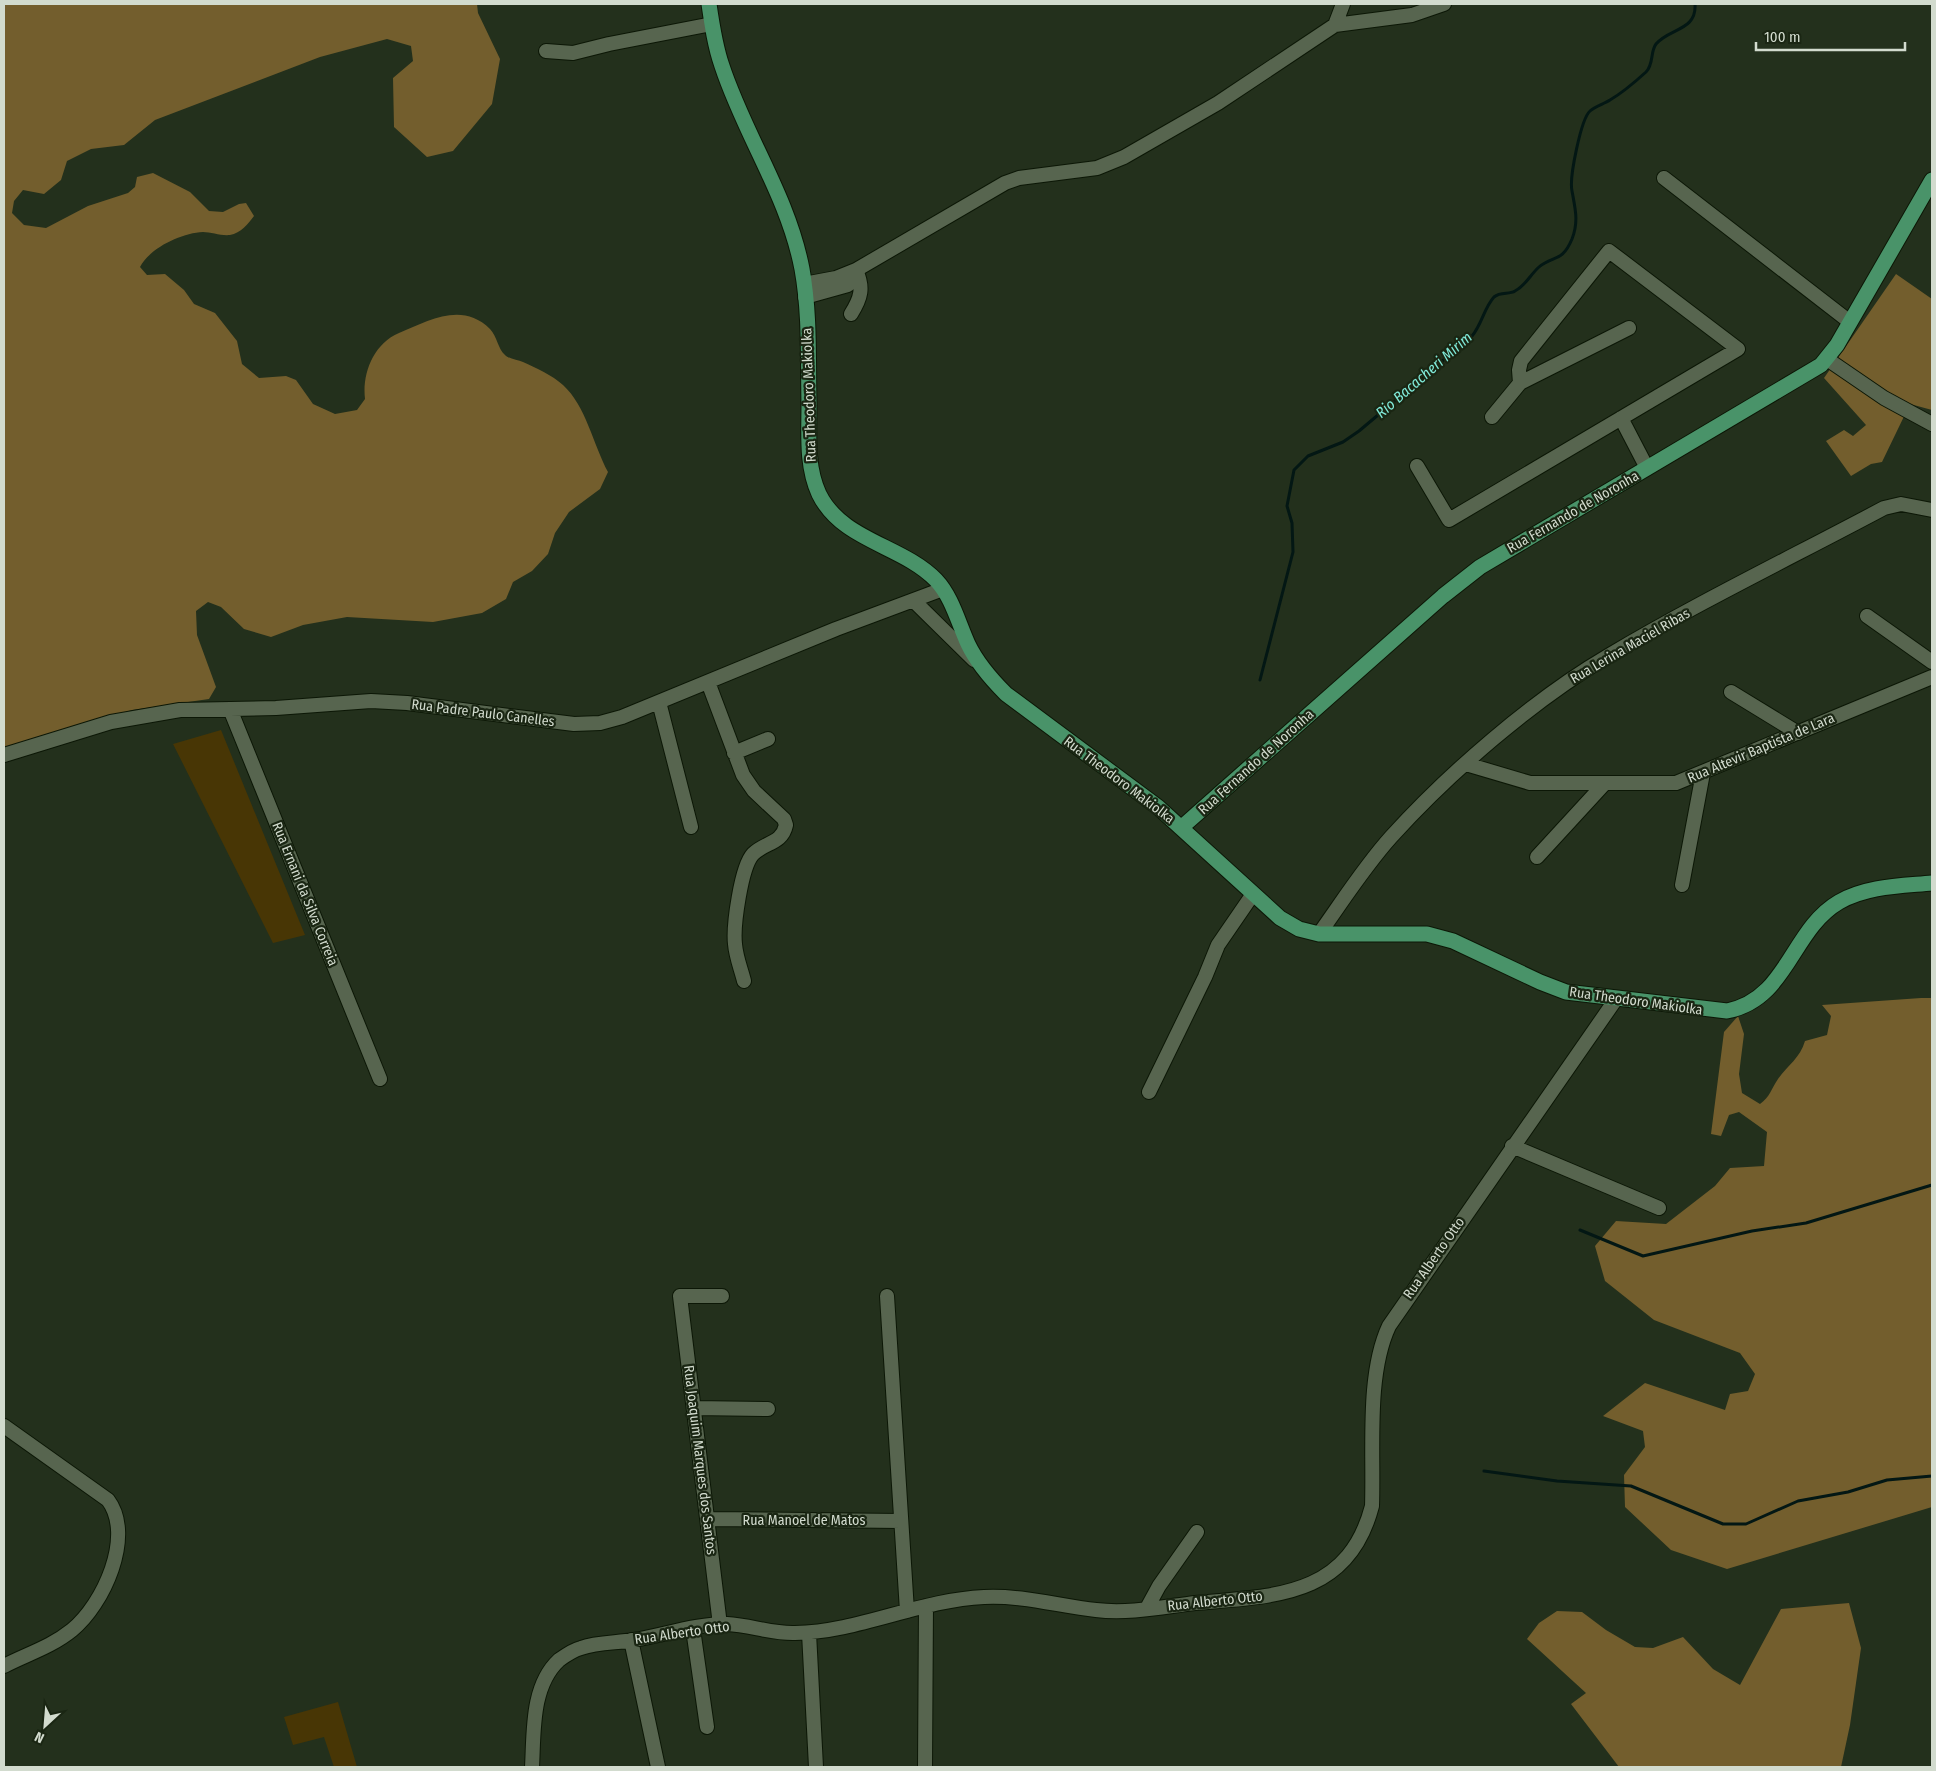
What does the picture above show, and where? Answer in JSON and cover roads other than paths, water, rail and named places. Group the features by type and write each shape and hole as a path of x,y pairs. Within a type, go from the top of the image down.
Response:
{"main road":[{"name":"Rua Theodoro Makiolka","path":"709,4 718,53 728,82 786,211 798,253 804,291 810,460 819,493 833,512 850,528 925,571 943,589 968,644 982,667 1014,702 1130,785 1182,827 1253,894 1289,924 1319,934 1416,933 1441,937 1465,946 1555,988 1616,999 1714,1011 1740,1008 1760,998 1768,990 1817,921 1837,903 1864,891 1932,883"},
{"name":"Rua Fernando de Noronha","path":"1182,827 1462,580 1499,554 1805,376 1827,358 1850,322 1932,180"}],"street":[{"path":"1335,25 1343,4"},
{"path":"804,291 848,285 856,270 1005,183 1036,176 1097,168 1124,157 1210,108 1335,25 1412,15 1444,4"},
{"path":"546,51 573,53 627,40 712,24"},
{"path":"1664,178 1850,322"},
{"path":"1417,466 1449,520 1738,349 1610,252 1520,361 1518,370 1520,383"},
{"path":"851,314 858,303 862,288 856,270"},
{"path":"1492,417 1520,383 1628,328"},
{"path":"1827,358 1884,398 1932,424"},
{"path":"1617,420 1644,470"},
{"name":"Rua Lerina Maciel Ribas","path":"1319,934 1389,839 1466,764 1537,704 1607,656 1884,508 1901,504 1932,510"},
{"name":"Rua Padre Paulo Canelles","path":"4,754 86,729 138,716 180,710 388,701 556,723 589,724 612,720 943,589"},
{"path":"914,601 982,667"},
{"path":"1867,616 1932,662"},
{"name":"Rua Altevir Baptista de Lara","path":"1466,764 1530,783 1676,783 1932,677"},
{"path":"708,682 747,783 784,819 786,825 781,837 752,855 744,873 734,937 736,953 744,982"},
{"path":"1731,692 1798,733"},
{"path":"659,702 691,827"},
{"name":"Rua Ernani da Silva Correia","path":"230,709 380,1080"},
{"path":"734,753 768,739"},
{"path":"1682,885 1704,773"},
{"path":"1537,857 1605,783"},
{"path":"1149,1092 1218,946 1253,894"},
{"name":"Rua Alberto Otto","path":"532,1767 537,1705 544,1681 550,1671 568,1653 581,1648 720,1624 776,1632 809,1633 839,1628 926,1606 968,1598 1001,1597 1097,1610 1147,1608 1265,1596 1299,1589 1326,1577 1348,1557 1363,1532 1372,1506 1376,1375 1382,1340 1397,1311 1616,999"},
{"path":"1512,1146 1659,1208"},
{"name":"Rua Joaquim Marques dos Santos","path":"720,1624 680,1296 722,1296"},
{"path":"887,1296 906,1611"},
{"path":"694,1408 768,1409"},
{"path":"4,1426 108,1500 117,1517 119,1528 115,1554 106,1583 94,1607 85,1618 73,1630 48,1646 4,1666"},
{"name":"Rua Manoel de Matos","path":"708,1519 901,1521"},
{"path":"1147,1608 1159,1586 1197,1532"},
{"path":"925,1767 926,1606"},
{"path":"693,1629 707,1727"},
{"path":"809,1633 816,1767"},
{"path":"631,1640 658,1767"}],"waterway":[{"name":"Rio Bacacheri Mirim","path":"1260,680 1293,552 1292,523 1287,506 1294,470 1308,456 1343,442 1359,431 1472,336 1494,297 1519,289 1539,267 1565,252 1572,239 1575,226 1576,215 1572,191 1572,174 1576,149 1587,116 1592,109 1619,94 1646,72 1656,44 1692,19 1695,4"},
{"path":"1580,1230 1643,1256 1752,1231 1806,1223 1932,1185"},
{"path":"1484,1471 1557,1481 1631,1486 1723,1524 1746,1524 1798,1501 1848,1492 1887,1480 1932,1476"}]}
